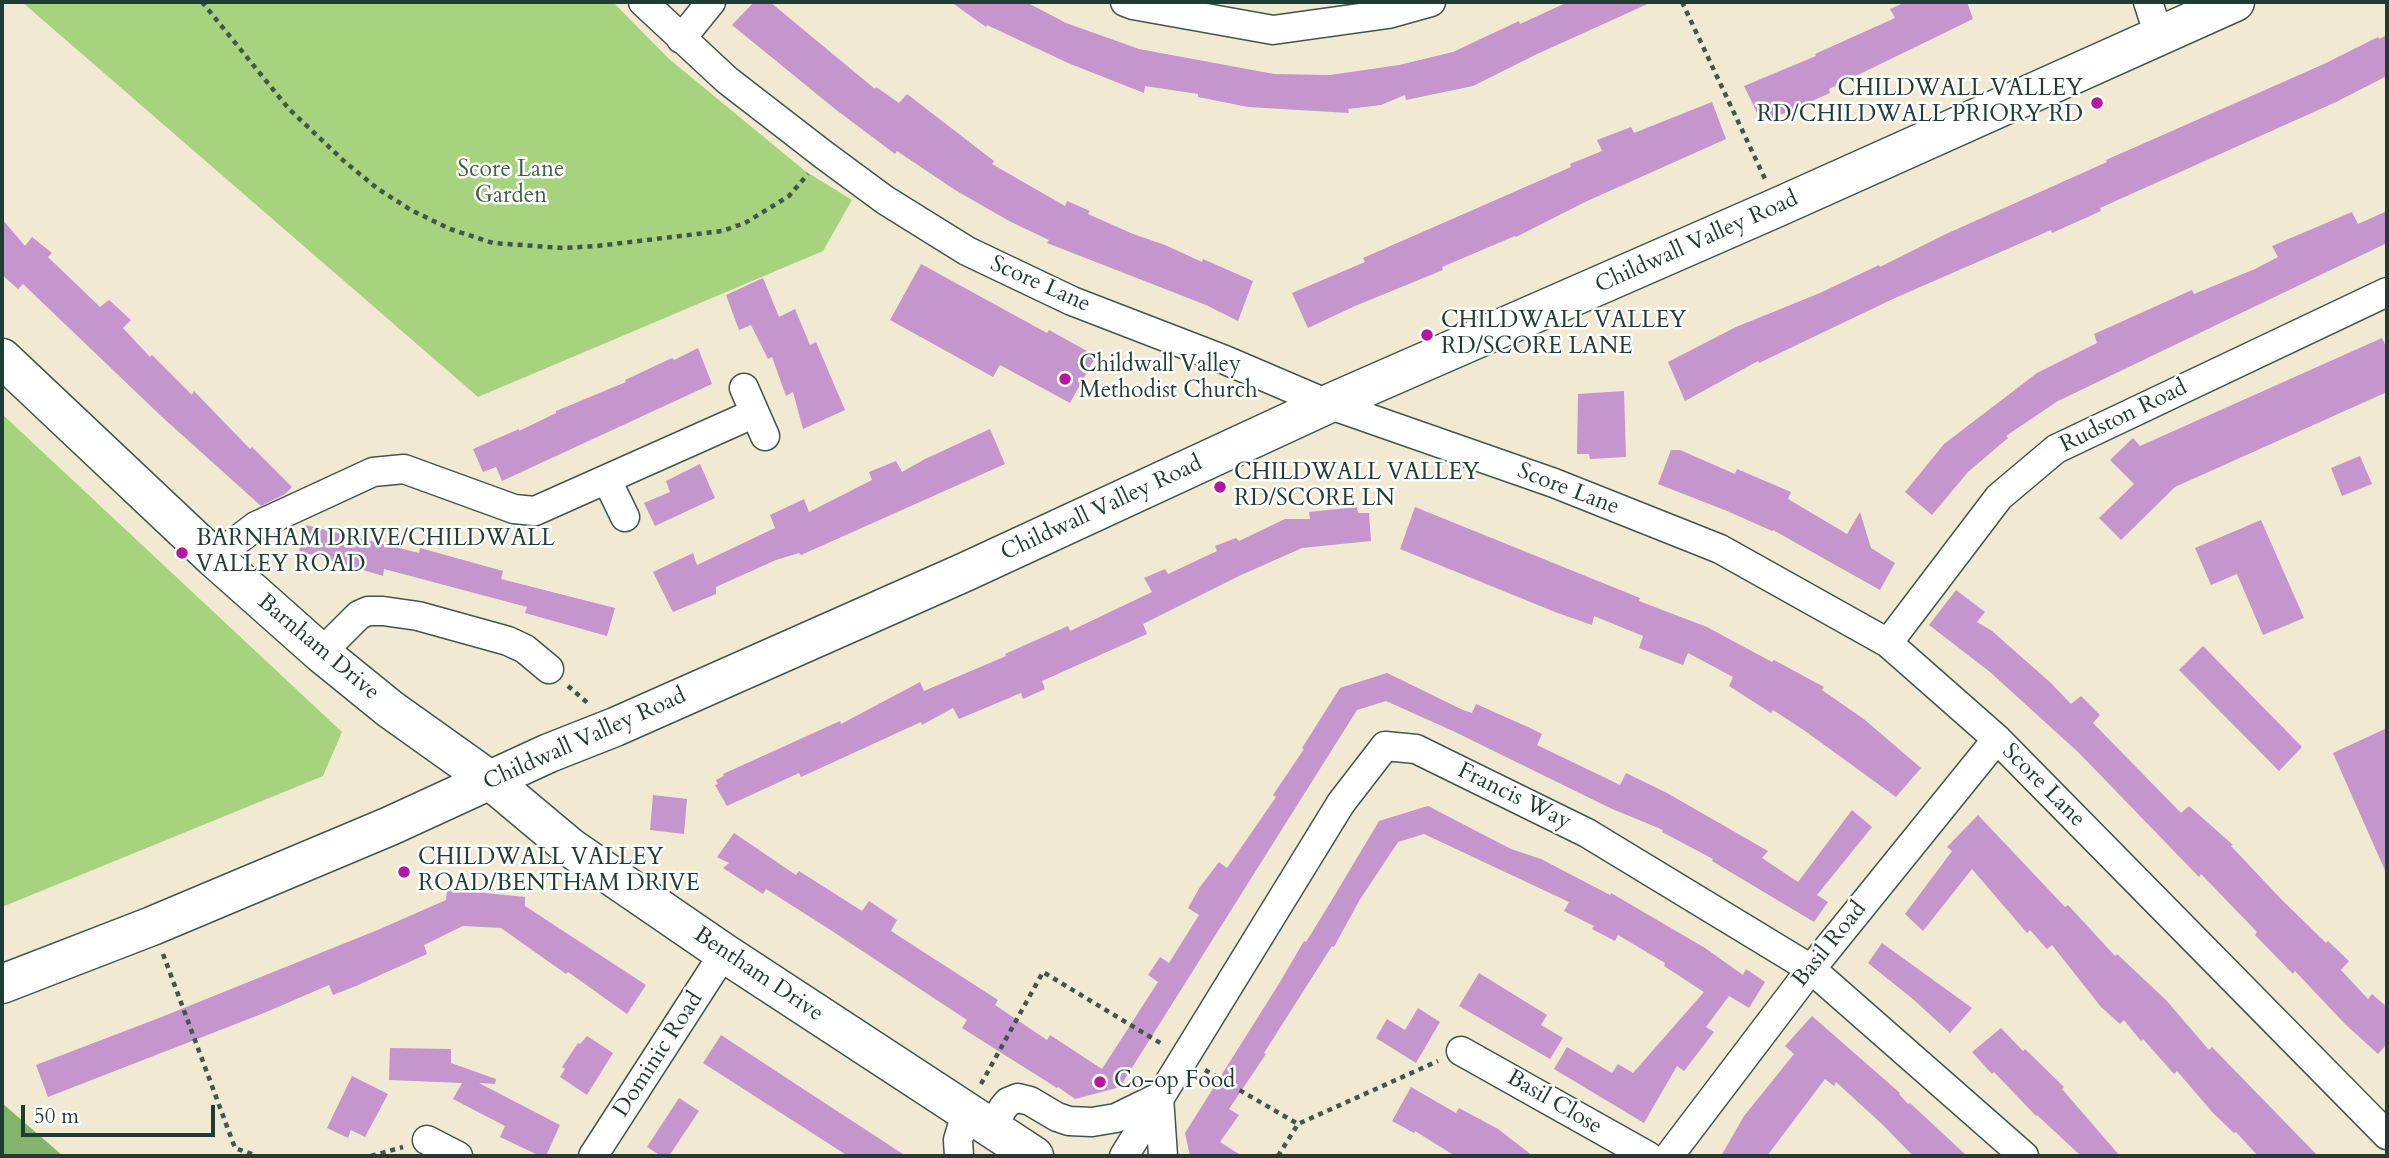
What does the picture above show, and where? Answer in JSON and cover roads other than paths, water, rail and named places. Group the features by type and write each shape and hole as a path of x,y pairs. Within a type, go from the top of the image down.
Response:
{"main road":[{"name":"Childwall Valley Road","path":"2,984 152,926 615,727 965,572 1328,404 1779,207 2153,19 2235,2"},
{"name":"Barnham Drive","path":"2,358 214,558 321,653 406,721 491,781"},
{"name":"Bentham Drive","path":"491,781 571,848 724,953 1034,1156"}],"street":[{"name":"Score Lane","path":"643,2 727,80 885,200 957,245 1017,277 1328,404 1554,483 1720,549 1888,643 1997,739 2387,1135"},
{"path":"681,39 711,2"},
{"path":"1125,2 1273,30 1388,14 1431,2"},
{"name":"Rudston Road","path":"1888,643 1998,497 2056,449 2387,292"},
{"path":"214,558 256,526 373,472 404,469 514,509 541,509 755,413"},
{"path":"607,480 625,517"},
{"path":"321,653 359,615 368,611 383,611 418,616 508,642 525,649 548,669"},
{"name":"Basil Road","path":"1669,1156 1811,969 1997,739"},
{"name":"Francis Way","path":"1124,1156 1341,803 1385,746 1416,749 1587,833 1811,969 2024,1156"},
{"name":"Dominic Road","path":"593,1156 724,953"},
{"name":"Basil Close","path":"1461,1051 1648,1156"},
{"path":"959,1156 957,1140 978,1121 1018,1098 1030,1101 1069,1121 1092,1122 1116,1118 1158,1097 1163,1156"},
{"path":"427,1140 458,1156"}],"place":[{"name":"CHILDWALL VALLEY RD/CHILDWALL PRIORY RD","path":"2097,103"},
{"name":"CHILDWALL VALLEY RD/SCORE LANE","path":"1427,335"},
{"name":"Childwall Valley Methodist Church","path":"1065,379"},
{"name":"CHILDWALL VALLEY RD/SCORE LN","path":"1220,487"},
{"name":"BARNHAM DRIVE/CHILDWALL VALLEY ROAD","path":"182,553"},
{"name":"CHILDWALL VALLEY ROAD/BENTHAM DRIVE","path":"404,872"},
{"name":"Co-op Food","path":"1100,1082"}],"park label":[{"name":"Score Lane Garden","path":"511,184"}]}
